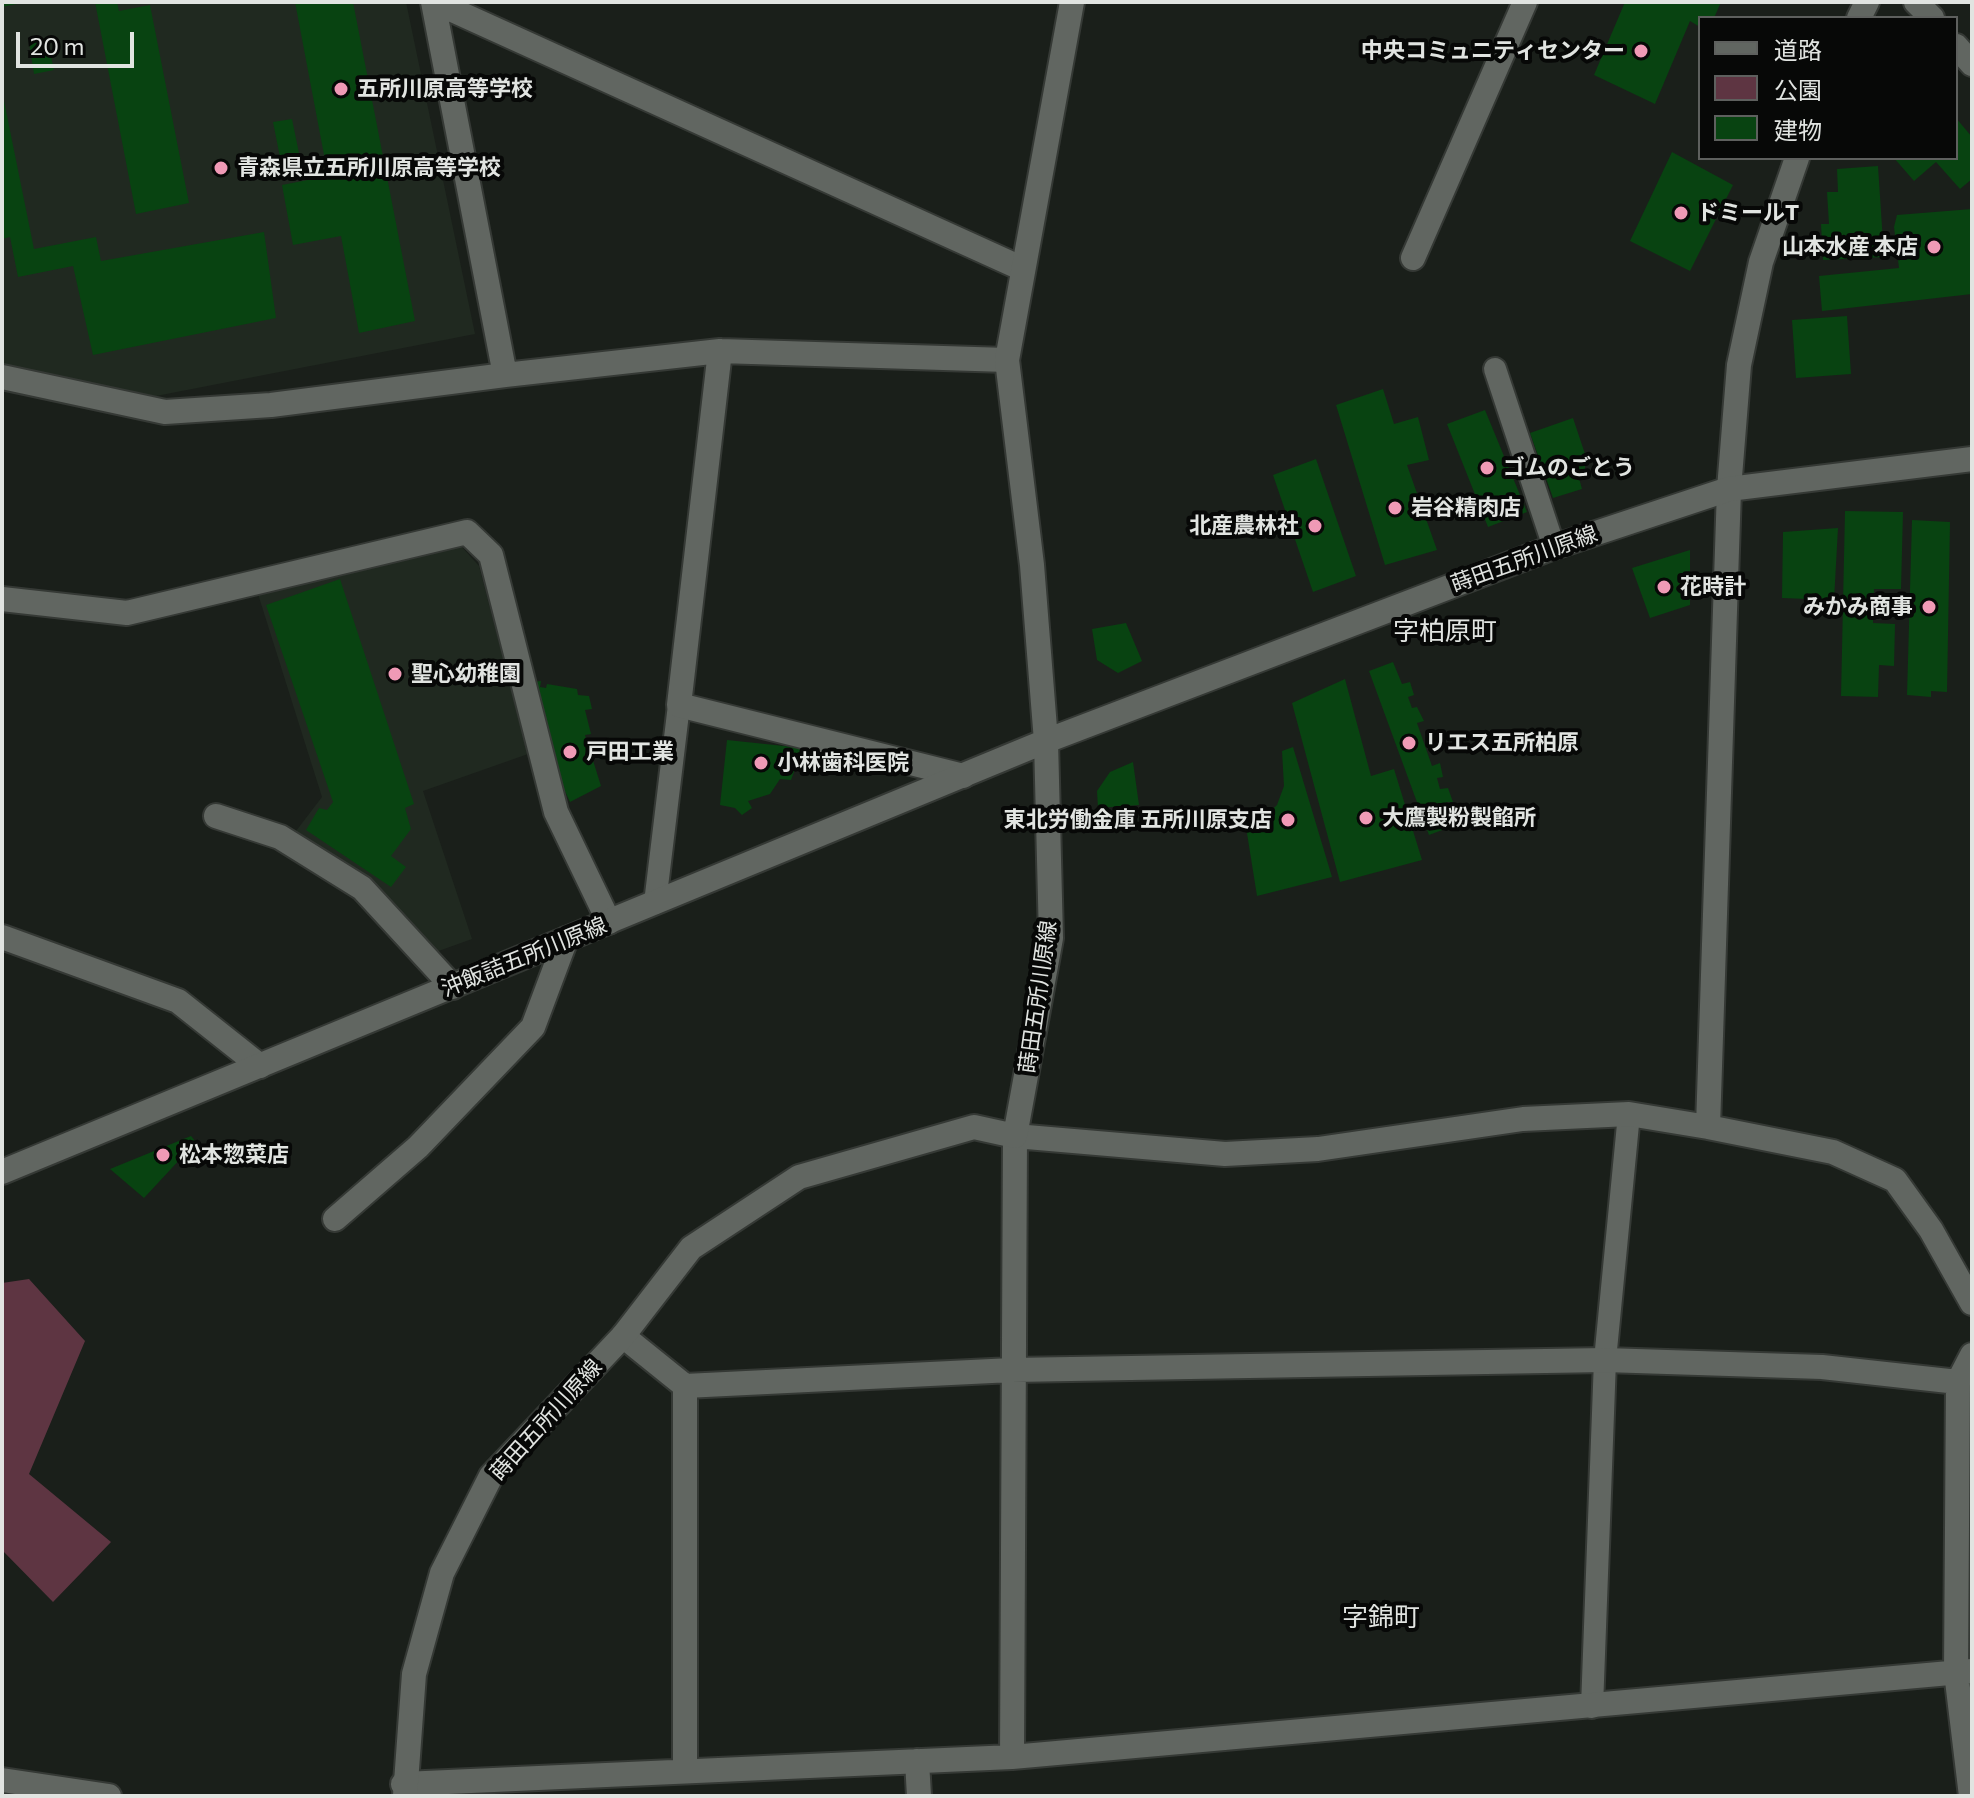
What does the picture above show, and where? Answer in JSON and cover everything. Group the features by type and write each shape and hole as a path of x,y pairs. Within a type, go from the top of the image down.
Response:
{"street":[{"path":"434,2 1023,269"},
{"path":"434,2 505,375"},
{"path":"1046,741 1032,565 1007,360 1072,2"},
{"path":"1413,258 1525,2"},
{"path":"1958,48 1972,64"},
{"path":"1708,1127 1729,489 1739,365 1761,262 1796,160"},
{"path":"2,377 165,412 271,405 720,351 1007,360"},
{"path":"720,351 679,705 963,776"},
{"name":"蒔田五所川原線","path":"404,1790 414,1674 442,1573 491,1476 623,1336 691,1248 799,1177 974,1127 1015,1136 1051,938 1046,741 1554,547 1729,489 1972,459"},
{"path":"2,599 127,613 467,532 491,555 556,812 609,922"},
{"name":"沖飯詰五所川原線","path":"2,1172 1046,741"},
{"path":"216,816 280,837 362,888 453,987"},
{"path":"2,937 178,1001 260,1066"},
{"path":"335,1219 418,1147 533,1027 566,939"},
{"path":"1012,1757 1015,1136 1225,1154 1318,1149 1523,1119 1629,1114 1708,1127 1833,1152 1895,1180 1931,1230 1972,1303"},
{"path":"623,1336 685,1386 1012,1370 1605,1360 1822,1367 1958,1382"},
{"path":"1971,1796 1964,1671 1958,1382 1972,1355"},
{"path":"685,1386 685,1770"},
{"path":"404,1790 685,1770 1012,1757 1964,1671"},
{"path":"917,1761 919,1796"},
{"path":"2,1780 109,1796"}],"lane":[{"path":"1495,369 1554,547"},
{"path":"655,903 679,705"},
{"path":"1592,1707 1605,1360 1629,1114"}],"shaded area":[{"name":"青森県立五所川原高等学校","path":"2,2 406,2 475,334 156,396 2,367"},
{"name":"聖心幼稚園","path":"460,545 479,566 528,754 423,791 472,939 433,953 364,880 296,831 322,797 258,594"}],"green space":[{"path":"29,1279 85,1341 29,1474 111,1542 53,1602 2,1550 2,1283"}],"building":[{"path":"2,2 22,2 22,3 2,7"},
{"path":"95,2 117,2 119,11 150,5 189,203 136,214"},
{"name":"五所川原高等学校","path":"295,2 353,2 415,321 359,333 341,236 293,245 282,185 328,176"},
{"name":"中央コミュニティセンター","path":"1625,2 1721,2 1715,16 1698,16 1698,26 1690,21 1655,104 1594,75"},
{"path":"47,38 54,70 34,74 29,42"},
{"path":"2,91 34,249 96,237 101,261 264,232 276,318 93,355 73,266 18,277 10,237 2,239"},
{"path":"292,119 300,158 281,162 273,122"},
{"path":"1958,120 1972,137 1972,179 1960,189 1936,162 1914,181 1896,160 1958,160"},
{"name":"ドミールT","path":"1672,152 1733,185 1690,271 1630,241"},
{"path":"1878,166 1884,257 1823,260 1821,224 1829,224 1827,192 1838,192 1837,169"},
{"name":"山本水産 本店","path":"1972,209 1972,294 1822,311 1819,276 1899,268 1894,227 1897,215"},
{"path":"1847,316 1851,374 1796,378 1792,320"},
{"name":"岩谷精肉店","path":"1383,389 1394,424 1418,417 1429,460 1407,465 1437,550 1385,565 1336,405"},
{"name":"ゴムのごとう","path":"1485,410 1527,512 1488,527 1447,424"},
{"path":"1573,418 1585,454 1585,475 1579,478 1582,489 1553,498 1530,433"},
{"name":"北産農林社","path":"1316,459 1356,576 1313,592 1273,475"},
{"path":"1845,511 1903,512 1901,589 1874,589 1873,623 1895,624 1894,666 1879,665 1878,697 1841,696"},
{"name":"みかみ商事","path":"1912,520 1950,522 1947,692 1931,691 1931,697 1907,695"},
{"path":"1838,528 1834,600 1782,598 1783,532"},
{"name":"花時計","path":"1690,550 1690,605 1650,618 1632,568"},
{"name":"聖心幼稚園","path":"340,579 414,804 405,808 411,829 391,856 406,867 391,887 306,830 319,808 327,810 333,802 266,605"},
{"path":"1126,623 1142,661 1118,673 1097,660 1092,629"},
{"name":"リエス五所柏原","path":"1393,662 1402,684 1410,682 1414,695 1408,697 1412,708 1417,707 1424,721 1417,723 1432,766 1440,763 1443,777 1437,778 1440,789 1448,788 1453,802 1446,802 1453,826 1429,835 1369,671"},
{"name":"大鷹製粉製餡所","path":"1345,679 1371,776 1394,769 1422,860 1340,882 1292,703"},
{"name":"戸田工業","path":"541,681 540,687 546,688 547,684 577,689 578,695 589,696 592,709 585,710 591,734 585,735 601,786 570,802 554,768 532,682"},
{"name":"小林歯科医院","path":"727,740 803,748 791,780 780,779 770,794 748,801 752,808 742,815 735,808 720,805"},
{"name":"東北労働金庫 五所川原支店","path":"1293,747 1332,877 1257,896 1246,827 1257,824 1277,805 1284,786 1282,751"},
{"path":"1133,762 1139,805 1098,808 1097,791 1110,772"},
{"name":"松本惣菜店","path":"191,1136 196,1142 144,1198 110,1169"}],"place":[{"name":"中央コミュニティセンター","path":"1641,51"},
{"name":"五所川原高等学校","path":"341,89"},
{"name":"青森県立五所川原高等学校","path":"221,168"},
{"name":"ドミールT","path":"1681,213"},
{"name":"山本水産 本店","path":"1934,247"},
{"name":"ゴムのごとう","path":"1487,468"},
{"name":"岩谷精肉店","path":"1395,508"},
{"name":"北産農林社","path":"1315,526"},
{"name":"花時計","path":"1664,587"},
{"name":"みかみ商事","path":"1929,607"},
{"name":"聖心幼稚園","path":"395,674"},
{"name":"リエス五所柏原","path":"1409,743"},
{"name":"戸田工業","path":"570,752"},
{"name":"小林歯科医院","path":"761,763"},
{"name":"大鷹製粉製餡所","path":"1366,818"},
{"name":"東北労働金庫 五所川原支店","path":"1288,820"},
{"name":"松本惣菜店","path":"163,1155"}],"district":[{"name":"字柏原町","path":"1445,631"},
{"name":"字錦町","path":"1381,1617"}]}
